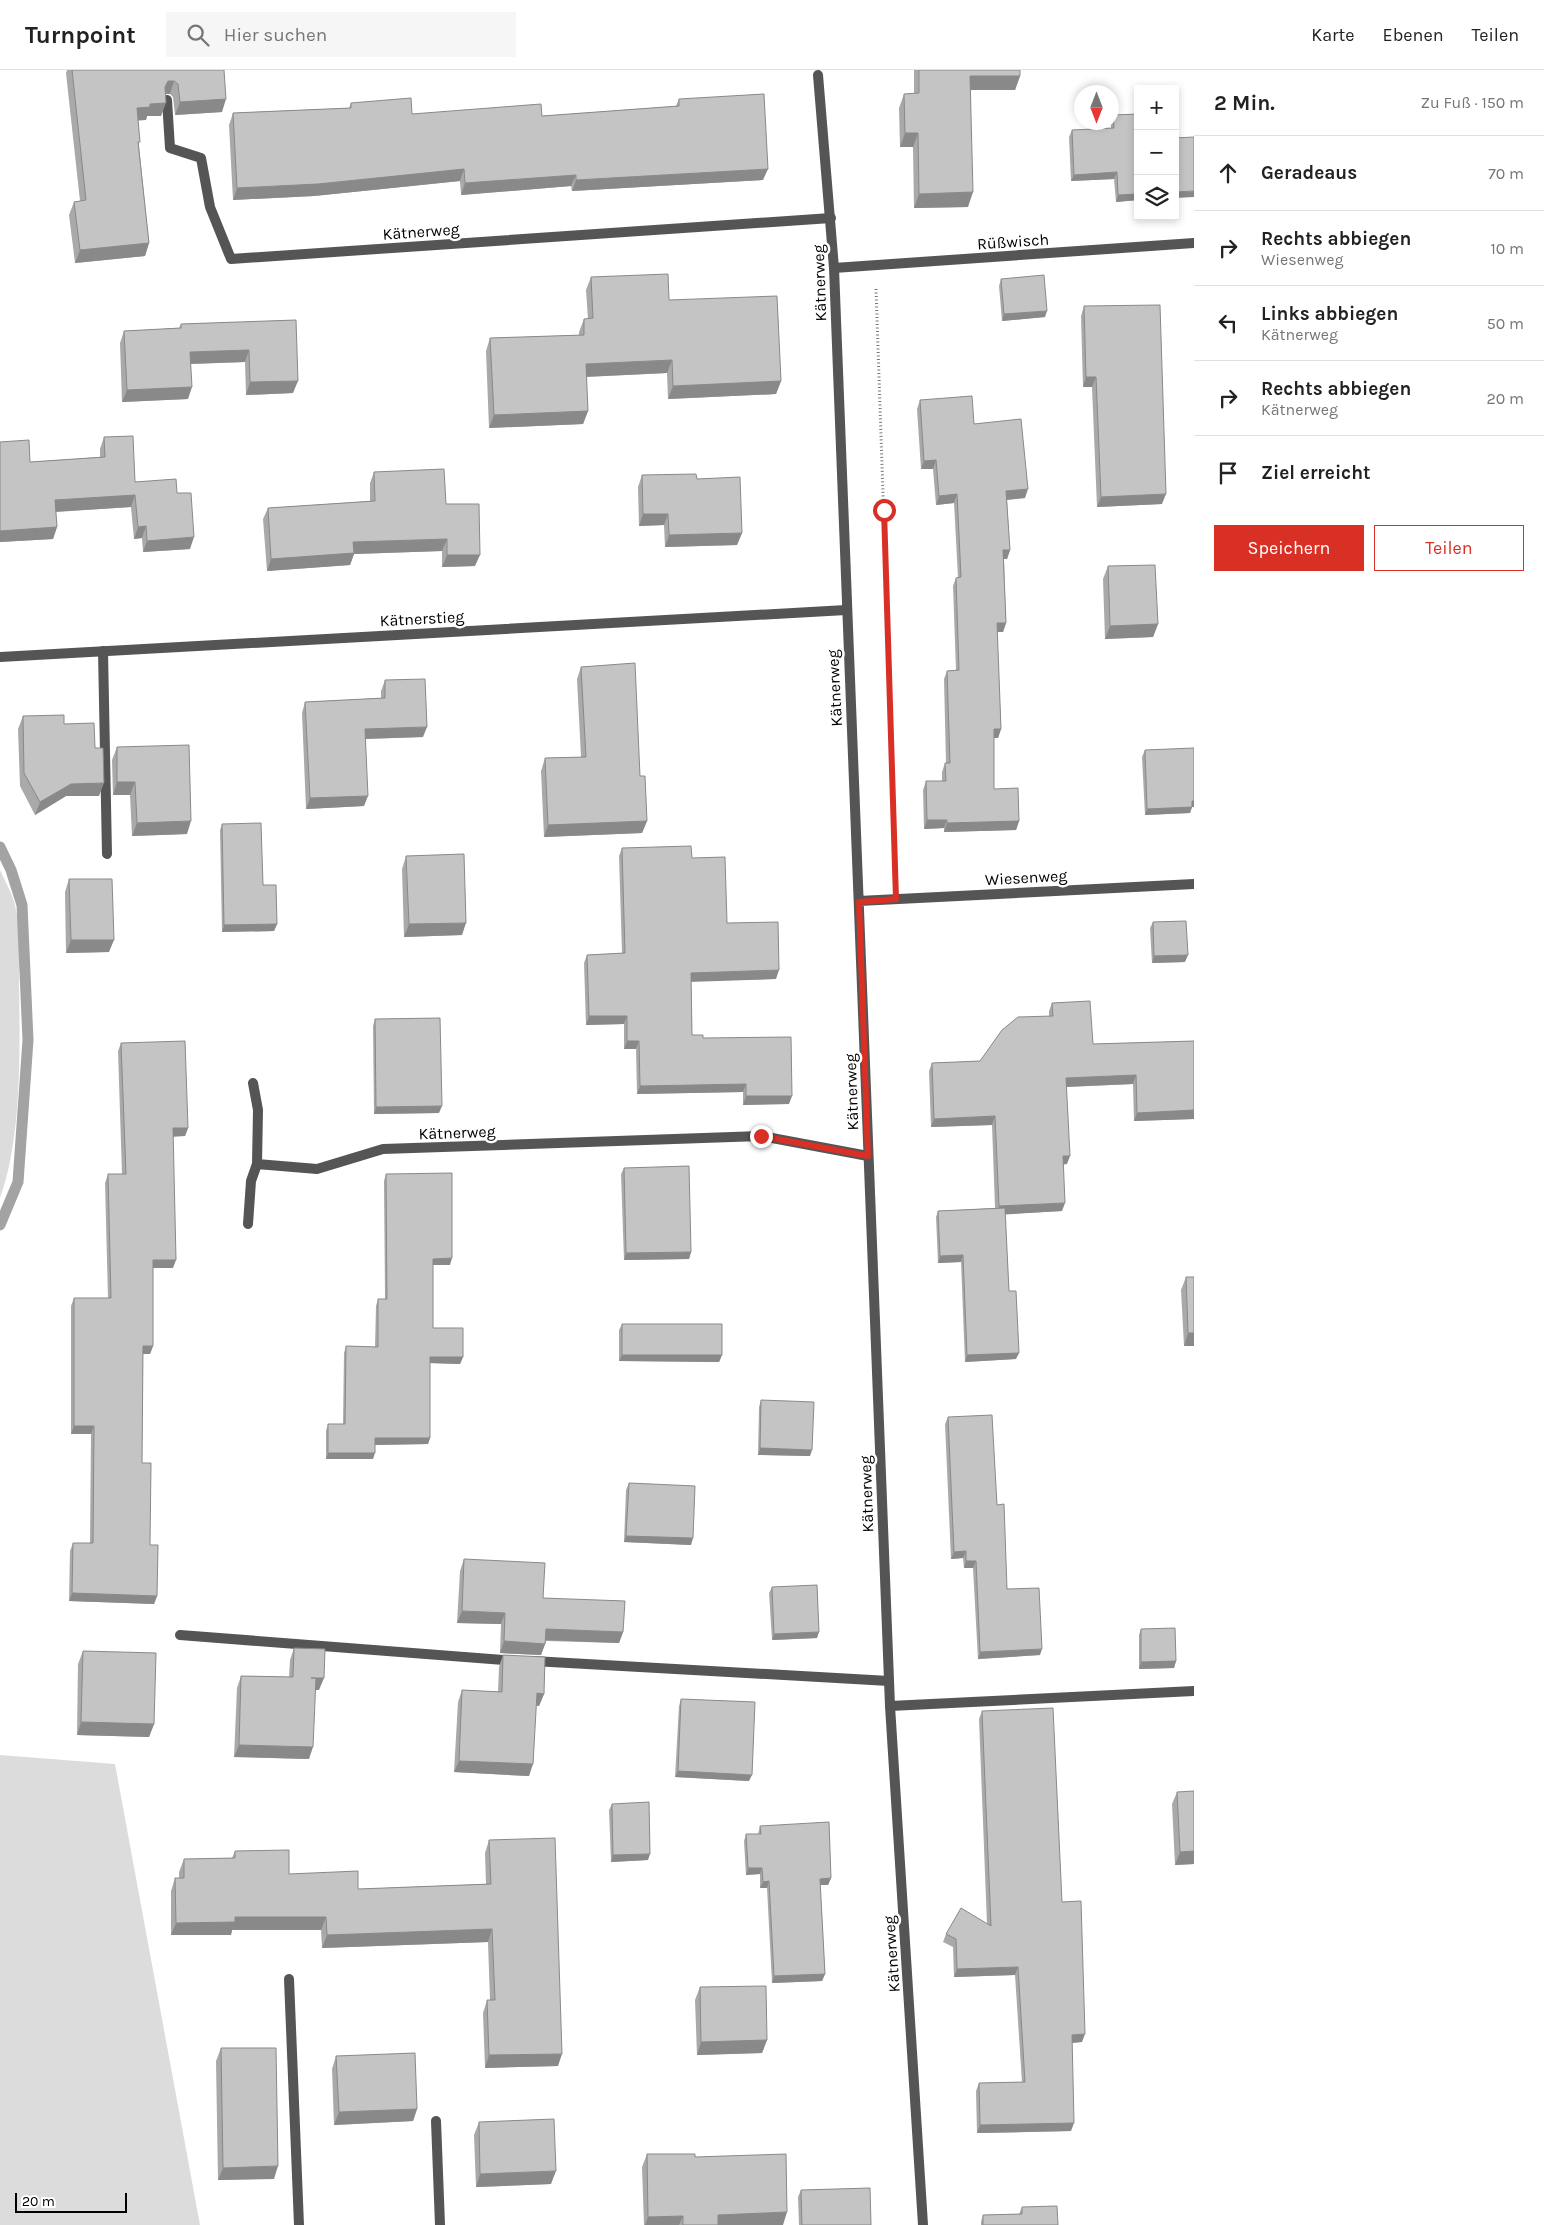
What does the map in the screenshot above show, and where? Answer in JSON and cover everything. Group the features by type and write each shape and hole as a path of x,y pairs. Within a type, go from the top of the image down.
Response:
{"street":[{"name":"Kätnerweg","path":"818,74 834,268 890,1706 923,2225"},
{"name":"Kätnerweg","path":"167,100 170,148 201,158 210,207 231,259 831,218"},
{"name":"Rüßwisch","path":"834,268 1194,243"},
{"name":"Kätnerstieg","path":"0,656 846,610"},
{"path":"103,651 107,854"},
{"name":"Wiesenweg","path":"859,902 1194,884"},
{"path":"248,1224 252,1181 258,1164 258,1110 253,1082"},
{"name":"Kätnerweg","path":"258,1164 317,1169 383,1149 761,1136 868,1156"},
{"path":"180,1635 363,1648 444,1657 889,1681"},
{"path":"890,1706 1194,1691"},
{"path":"289,1979 299,2225"},
{"path":"436,2121 440,2225"}],"path":[{"path":"875,266 896,899"}],"shaded area":[{"path":"0,870 14,901 17,915 20,1037 16,1121 7,1174 0,1198"},
{"path":"0,1755 115,1764 200,2225 0,2225"}],"building":[{"path":"72,70 224,70 226,99 180,102 178,84 174,81 168,81 165,87 166,103 150,104 150,107 137,108 140,142 138,142 149,243 80,250 74,202 86,200"},
{"path":"919,70 1020,70 1020,76 970,76 973,192 919,194 918,133 905,133 904,94 919,93"},
{"path":"764,94 768,169 576,180 576,175 465,183 464,169 318,184 237,188 233,113 351,108 351,103 411,98 412,114 541,104 542,116 679,106 679,99"},
{"path":"1134,114 1134,194 1118,195 1117,172 1074,175 1072,130 1119,130 1119,115"},
{"path":"1194,137 1194,191 1179,192 1179,138"},
{"path":"668,274 669,300 777,296 781,381 673,386 672,360 586,364 588,411 494,415 490,338 584,335 584,319 593,318 591,277"},
{"path":"1044,275 1047,311 1004,314 1001,279"},
{"path":"1160,305 1166,494 1101,497 1096,377 1086,377 1084,306"},
{"path":"296,320 298,381 250,382 249,350 190,352 192,387 127,390 124,331 181,328 181,324"},
{"path":"972,396 974,424 1021,419 1028,489 1006,491 1010,550 1003,550 1006,623 997,623 1001,729 994,729 994,789 1018,788 1019,821 947,823 947,820 927,820 926,781 946,781 945,763 950,763 947,671 959,670 956,578 961,577 957,494 939,496 936,460 924,461 920,400"},
{"path":"133,436 135,482 176,479 177,493 191,493 194,537 147,541 146,526 138,527 135,495 55,500 57,527 0,531 0,442 29,440 30,462 105,457 104,437"},
{"path":"444,469 446,504 479,504 480,555 447,555 447,539 353,542 354,553 271,559 268,508 375,501 374,472"},
{"path":"696,474 697,479 740,477 742,533 669,535 668,514 643,514 642,475"},
{"path":"1155,565 1158,624 1110,626 1108,566"},
{"path":"635,663 640,776 645,776 647,821 548,825 545,758 586,757 581,667"},
{"path":"425,679 427,727 365,729 368,796 310,798 305,702 385,698 385,680"},
{"path":"64,715 64,724 94,723 95,748 103,748 104,783 71,784 40,802 24,773 23,716"},
{"path":"189,745 191,821 137,823 135,782 117,782 117,747"},
{"path":"1194,748 1194,801 1192,801 1192,807 1147,809 1145,750"},
{"path":"261,823 263,885 276,885 277,924 224,925 222,824"},
{"path":"691,846 692,858 725,857 727,923 778,922 779,970 691,973 692,1035 703,1035 703,1038 791,1037 792,1096 746,1096 746,1084 640,1086 639,1041 627,1041 627,1016 589,1016 587,955 625,953 622,848"},
{"path":"464,854 466,923 409,924 406,856"},
{"path":"69,879 112,879 114,940 71,940"},
{"path":"1186,921 1188,955 1154,956 1153,922"},
{"path":"1090,1001 1093,1044 1194,1041 1194,1110 1137,1113 1136,1075 1066,1078 1070,1156 1063,1156 1065,1203 999,1206 995,1116 934,1119 932,1063 980,1061 1002,1030 1018,1017 1053,1016 1052,1003"},
{"path":"440,1018 442,1106 376,1107 375,1019"},
{"path":"185,1041 188,1128 173,1128 176,1260 153,1260 153,1346 143,1346 142,1463 151,1463 150,1545 158,1545 157,1596 72,1593 73,1543 93,1543 94,1426 74,1426 74,1298 111,1298 108,1174 126,1174 121,1043"},
{"path":"689,1166 691,1252 626,1253 624,1168"},
{"path":"452,1173 452,1258 433,1259 433,1328 463,1328 463,1357 430,1357 430,1438 375,1438 375,1453 328,1453 328,1424 345,1424 346,1346 378,1347 378,1299 387,1299 386,1174"},
{"path":"1005,1208 1009,1291 1016,1291 1019,1353 967,1355 963,1255 940,1256 938,1211"},
{"path":"1186,1277 1194,1277 1194,1333 1188,1333"},
{"path":"622,1324 722,1324 722,1355 622,1355"},
{"path":"761,1400 814,1402 812,1450 760,1448"},
{"path":"992,1415 997,1505 1004,1504 1007,1589 1039,1588 1042,1649 980,1652 976,1561 966,1561 966,1551 954,1552 948,1417"},
{"path":"629,1483 695,1486 693,1538 626,1536"},
{"path":"464,1559 545,1563 543,1598 625,1601 623,1632 546,1629 545,1644 504,1641 505,1613 462,1611"},
{"path":"817,1585 819,1632 774,1634 772,1587"},
{"path":"1175,1628 1176,1661 1141,1662 1141,1629"},
{"path":"294,1648 325,1649 324,1678 316,1678 313,1747 239,1745 241,1676 293,1677"},
{"path":"83,1651 156,1653 154,1724 81,1722"},
{"path":"503,1655 545,1657 544,1694 537,1693 533,1764 459,1761 462,1690 502,1692"},
{"path":"681,1699 755,1702 752,1775 678,1771"},
{"path":"1053,1708 1062,1902 1081,1901 1085,2034 1072,2035 1074,2123 980,2125 979,2083 1025,2082 1018,1967 957,1969 956,1939 946,1934 961,1908 991,1926 982,1711"},
{"path":"1194,1791 1194,1851 1180,1852 1177,1792"},
{"path":"649,1802 650,1854 613,1855 612,1804"},
{"path":"829,1822 831,1878 820,1879 825,1974 774,1976 769,1881 763,1882 762,1868 748,1868 746,1834 761,1834 760,1826"},
{"path":"555,1838 562,2054 489,2055 487,2000 495,2000 492,1929 327,1935 326,1917 235,1917 235,1922 176,1923 175,1878 184,1878 184,1859 235,1858 235,1851 289,1850 289,1874 358,1871 358,1889 491,1884 489,1840"},
{"path":"766,1986 767,2040 701,2042 700,1987"},
{"path":"221,2048 276,2048 278,2166 223,2168"},
{"path":"415,2053 417,2109 339,2112 336,2056"},
{"path":"554,2119 556,2171 480,2174 479,2122"},
{"path":"647,2154 695,2154 695,2157 786,2154 787,2212 718,2215 718,2225 683,2225 683,2216 648,2217"},
{"path":"870,2188 871,2225 802,2225 801,2190"},
{"path":"1057,2206 1058,2225 983,2225 983,2215 1022,2214 1022,2207"}],"waterway":[{"path":"0,847 11,870 22,905 28,1040 18,1182 0,1225"}],"route":[{"path":"761,1136 868,1156 859,902 896,899 884,510"}]}
